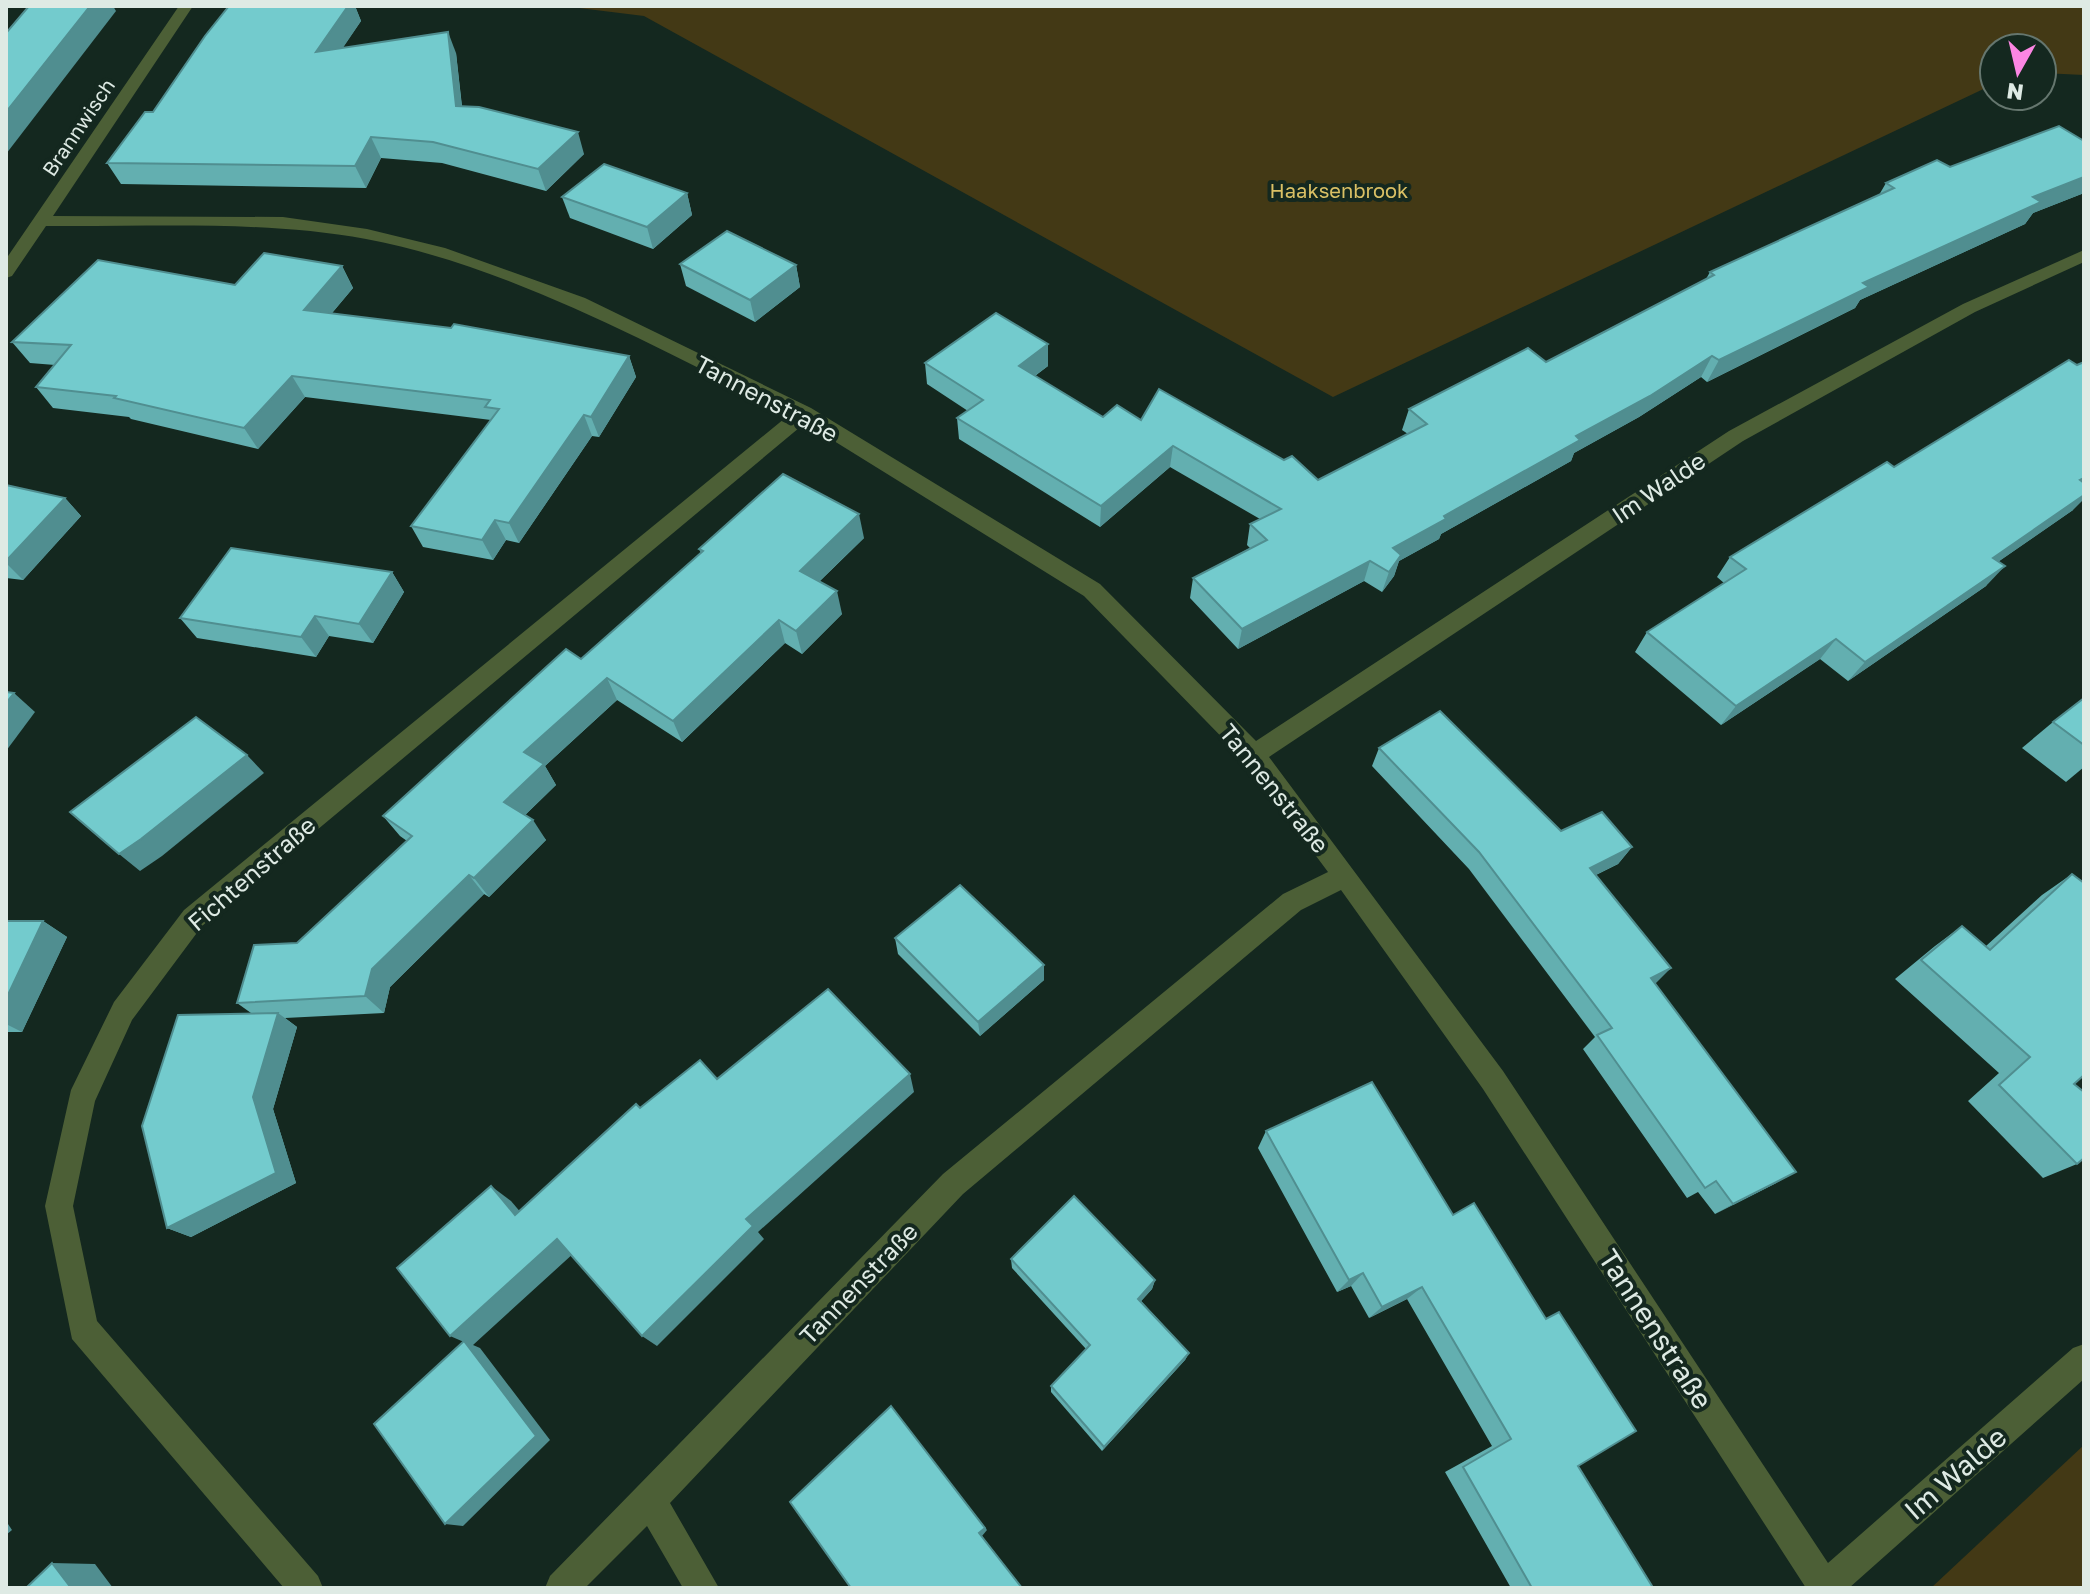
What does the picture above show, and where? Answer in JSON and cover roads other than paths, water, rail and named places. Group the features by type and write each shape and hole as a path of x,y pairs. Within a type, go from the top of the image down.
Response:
{"street":[{"name":"Brannwisch","path":"6,272 186,6"},
{"name":"Tannenstraße","path":"41,221 283,222 367,234 439,252 579,302 804,413 1092,590 1254,755 1345,876 1493,1080 1825,1588"},
{"name":"Im Walde","path":"1254,755 1736,436 1969,308 2084,255"},
{"name":"Fichtenstraße","path":"306,1588 83,1328 59,1206 81,1100 123,1011 193,918 804,413"},
{"name":"Tannenstraße","path":"650,1500 953,1184 1292,902 1345,876"},
{"name":"Im Walde","path":"1825,1588 2084,1359"},
{"path":"562,1588 650,1500 702,1588"}],"park label":[{"name":"Haaksenbrook","path":"1339,190"}]}
